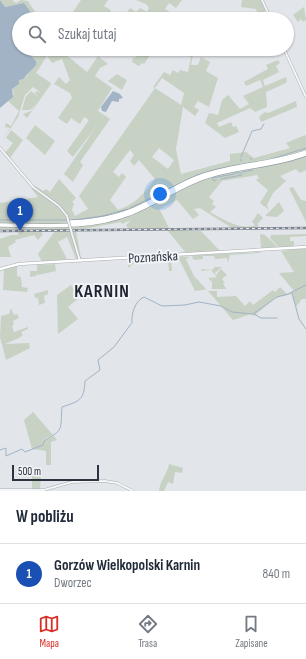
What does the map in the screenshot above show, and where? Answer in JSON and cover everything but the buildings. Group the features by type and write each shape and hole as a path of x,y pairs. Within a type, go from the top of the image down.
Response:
{"highway":[{"path":"0,224 80,222 108,218 136,209 199,176 226,169 272,162 306,153"}],"main road":[{"name":"Poznańska","path":"0,269 19,264 306,247"}],"street":[{"path":"262,0 268,12"},
{"path":"287,56 306,97"},
{"path":"0,148 33,187 59,206 67,216 80,261"},
{"path":"0,490 46,490 72,482 105,481 117,483 133,491"}],"green space":[{"path":"0,0 12,0 16,3 21,0 28,1 35,12 31,12 24,3 5,7"},
{"path":"81,0 108,0 104,6 111,10 110,12 73,12"},
{"path":"136,0 182,0 176,8 169,3 165,9 170,12 147,12 149,8 146,4"},
{"path":"242,0 261,0 266,11 257,12 256,9 241,7"},
{"path":"304,7 306,20 303,22 301,19 298,22 294,14"},
{"path":"130,8 136,12 127,12"},
{"path":"140,8 147,12 136,12"},
{"path":"29,56 47,56 36,73 51,84 27,118 23,114 31,111 36,104 30,110 22,110 26,96 31,91 39,97 35,93 36,91 41,93 33,87 25,95 18,117 0,144 10,128 5,127 6,123 11,126 19,111 8,101 14,94 12,89 19,84 19,80 27,76 36,61"},
{"path":"47,56 68,56 87,72 98,56 108,64 100,68 95,76 112,88 98,111 110,119 80,162 83,165 73,182 64,174 96,127 73,157 67,151 89,120 84,117 80,124 71,118 67,124 58,118 72,98 70,93 54,84 59,77 66,84 70,80 62,59 52,63"},
{"path":"136,56 149,56 144,64 142,63 139,66 132,62 133,57 135,58"},
{"path":"189,56 193,56 191,65 198,65 201,57 210,62 206,71 218,78 209,107 198,101 194,107 199,110 195,116 183,107 176,149 181,174 230,161 230,154 246,152 254,158 290,148 286,143 305,135 306,137 306,170 300,173 296,169 280,176 286,181 273,193 267,205 269,210 260,203 268,190 256,180 259,178 257,175 222,181 209,197 214,201 212,204 216,207 210,212 232,223 244,226 255,225 252,222 258,213 263,218 258,223 258,227 232,228 200,208 194,209 199,215 193,219 177,200 158,210 160,210 169,228 128,228 126,225 131,220 122,224 121,222 84,229 85,231 76,231 81,258 76,259 67,237 58,242 67,259 42,262 38,254 55,231 64,231 64,229 0,230 0,203 38,197 31,188 41,193 34,185 43,191 46,189 50,192 59,179 76,198 72,202 74,203 72,210 75,216 88,209 79,196 155,88 153,87 164,72 170,75 173,70 178,73 180,70 188,72 191,57","holes":["162,78 184,93 181,105 155,88","159,148 174,160 168,169 152,157","130,150 134,155 130,161 134,166 139,160 155,179 135,201 118,210 110,200 126,177 122,173 119,177 113,172"]},
{"path":"278,60 280,63 276,66 279,72 263,80 265,86 286,77 287,80 286,83 266,92 267,107 255,112 250,108 217,123 219,127 231,122 233,127 236,126 239,132 225,138 205,123 209,113 218,115 222,100 228,95 240,109 249,104 243,96 263,87 260,80 246,86 244,82 268,69 266,65"},
{"path":"117,74 127,80 122,90 108,81"},
{"path":"296,101 297,107 261,122 259,117 265,112 268,113"},
{"path":"35,125 55,141 45,155 26,138"},
{"path":"11,130 23,140 10,158 5,153 13,143 6,138"},
{"path":"293,187 301,200 306,201 306,222 289,188"},
{"path":"279,202 284,211 277,217 265,216"},
{"path":"167,230 201,231 220,251 186,253"},
{"path":"40,231 43,234 38,240 34,235 15,240 16,242 8,247 11,257 0,257 0,239 11,235 18,235 19,232"},
{"path":"261,234 265,235 278,247 261,248"},
{"path":"306,234 306,236 290,237 290,241 294,241 294,247 279,247 270,238 271,235"},
{"path":"306,249 306,299 302,299 296,307 292,294 275,298 254,316 251,314 233,320 208,291 217,291 217,297 236,296 245,306 250,301 253,305 273,290 275,292 280,287 287,294 294,291 279,273 294,272 281,251"},
{"path":"260,253 230,255 228,263 227,258 215,259 214,256 203,256 203,259 194,260 192,257 194,255 195,257 195,255"},
{"path":"181,256 190,257 186,259 194,276 206,289 209,289 195,291 180,261 171,261 172,271 169,271 168,261 133,264 128,268 128,265 133,260 179,258"},
{"path":"55,264 56,271 37,274 36,276 30,277 30,271 37,271 37,265"},
{"path":"17,265 17,276 21,277 22,287 28,288 27,292 3,290 4,269"},
{"path":"215,267 222,267 215,273 216,275 221,269 227,275 222,279 225,283 223,283 226,289 212,289 212,282 208,278 217,277 211,270 202,271 201,269 212,270"},
{"path":"71,285 79,298 68,307 78,319 58,334 57,295"},
{"path":"48,290 48,294 44,296 45,303 39,305 38,298 35,298 34,294"},
{"path":"11,308 14,315 17,314 19,318 13,321 14,324 12,326 14,332 28,327 28,329 21,332 23,335 19,338 5,344 29,343 30,348 6,360 0,337 1,316 9,314"},
{"path":"33,412 53,435 44,439 44,445 45,440 54,436 57,440 51,442 51,465 46,465 46,451 32,449 24,420"},
{"path":"169,464 183,468 182,473 175,472 173,484 168,482 164,491 159,491"},
{"path":"32,476 41,476 40,489 32,489"}],"water":[{"path":"0,0 5,7 24,3 31,12 12,12 12,56 31,56 36,61 36,65 23,79 19,80 19,84 12,89 13,97 0,108"},
{"path":"113,91 120,94 123,98 119,99 119,102 112,101 106,112 102,111 101,107"}],"waterway":[{"path":"241,157 252,131 261,129 264,124"},
{"path":"271,159 306,148"},
{"path":"130,208 197,175 217,169 249,163"},
{"path":"243,172 253,170"},
{"path":"234,173 242,173"},
{"path":"216,180 214,181 212,178 234,174"},
{"path":"221,179 242,175"},
{"path":"73,220 102,216 128,209"},
{"path":"0,220 70,220"},
{"path":"132,323 134,308 138,301 144,297 162,306 185,305 199,302 221,306 232,312 253,314 277,297 288,294 306,285"},
{"path":"292,293 299,319 306,329"},
{"path":"254,314 261,318 277,318"},
{"path":"0,450 6,448 6,456 22,449 25,452 43,445 45,440 56,433 61,424 62,407 80,399 84,392 85,381 100,370 98,360 114,347 131,324"}],"railway":[{"path":"0,231 306,228"}],"place":[{"name":"Gorzów Wielkopolski Karnin","path":"20,231"}],"district":[{"name":"KARNIN","path":"102,291"}]}
